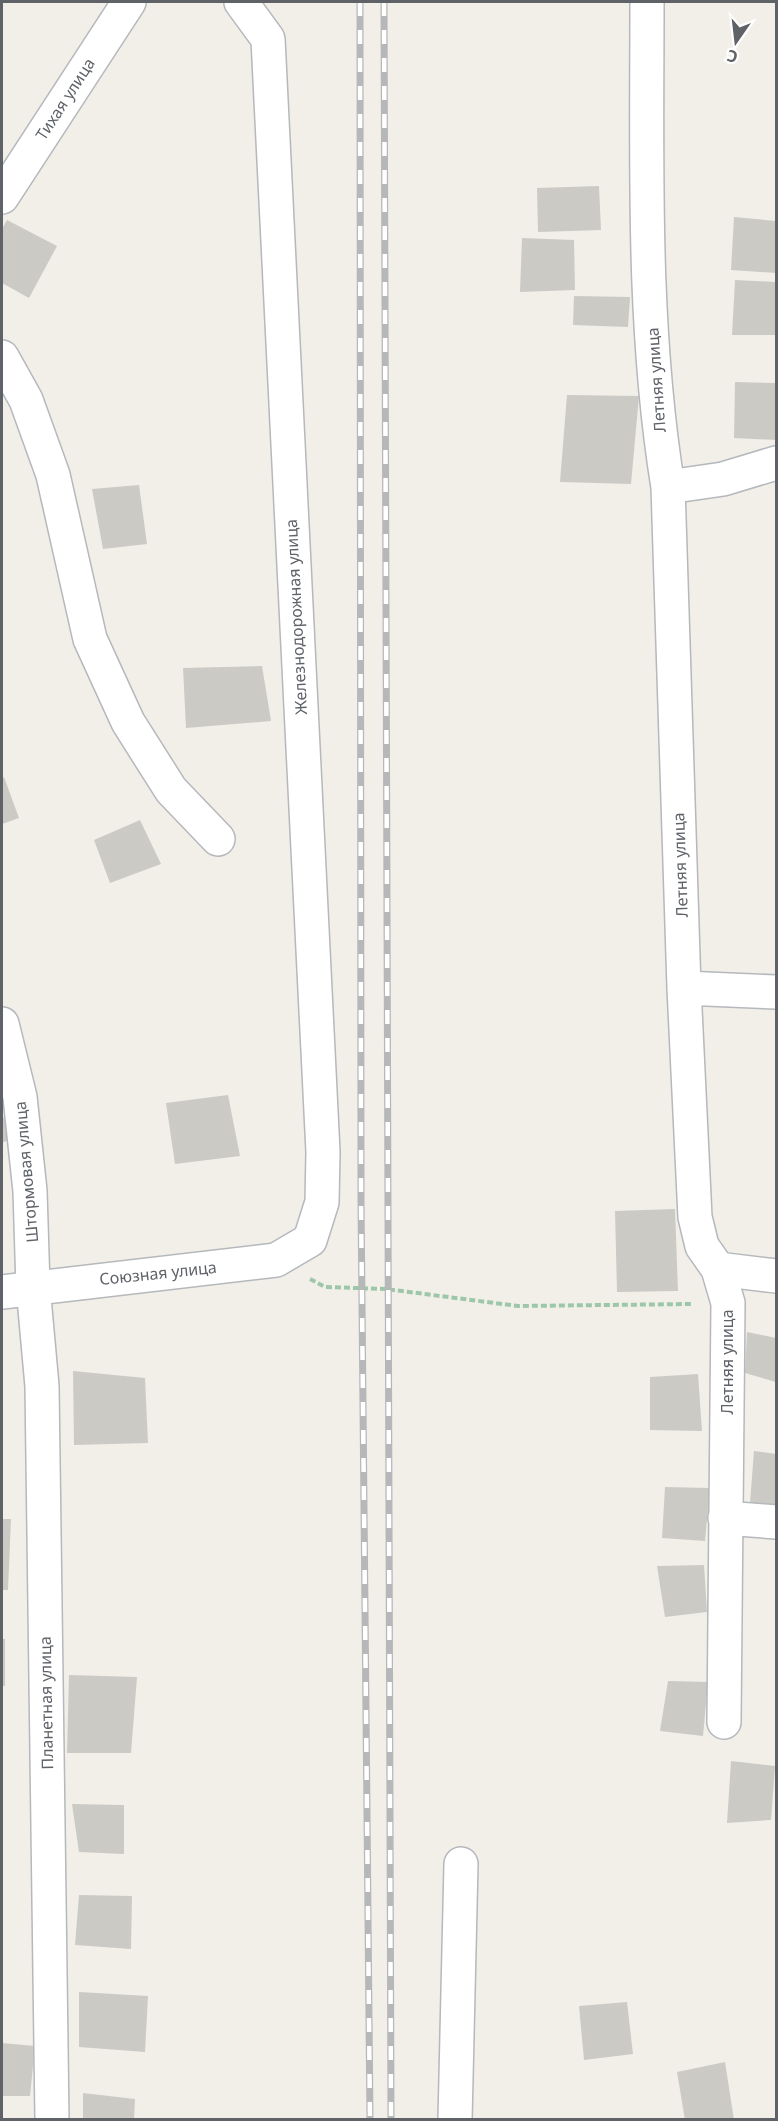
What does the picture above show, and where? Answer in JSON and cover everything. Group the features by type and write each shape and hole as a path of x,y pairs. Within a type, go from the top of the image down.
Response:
{"street":[{"name":"Тихая улица","path":"2,197 129,2"},
{"name":"Железнодорожная улица","path":"241,2 267,39 323,1152 322,1202 310,1240"},
{"name":"Летняя улица","path":"647,2 649,297 659,432 668,487 684,988 695,1217 702,1246 718,1269 728,1303 724,1722"},
{"path":"2,357 26,400 53,475 90,639 128,722 171,790 218,839"},
{"path":"668,487 723,479 777,463"},
{"path":"684,988 777,992"},
{"name":"Штормовая улица","path":"2,1024 20,1096 16,1189 17,1289"},
{"name":"Союзная улица","path":"17,1289 276,1260 310,1240"},
{"path":"718,1269 777,1276"},
{"name":"Планетная улица","path":"17,1289 42,1386 52,2120"},
{"path":"725,1518 777,1522"},
{"path":"455,2120 461,1863"}],"path":[{"path":"276,1260 326,1287 451,1295 498,1305 728,1303"}],"building":[{"path":"599,186 601,230 538,232 537,188"},
{"path":"734,217 776,221 776,273 731,270"},
{"path":"7,220 57,246 29,298 2,283 2,229"},
{"path":"522,238 574,240 575,290 520,292"},
{"path":"735,280 776,282 776,335 732,335"},
{"path":"574,296 630,297 628,327 573,325"},
{"path":"735,382 776,383 776,440 734,438"},
{"path":"567,395 639,396 631,484 560,482"},
{"path":"139,485 147,544 103,549 92,489"},
{"path":"262,666 271,721 186,728 183,668"},
{"path":"4,777 19,818 2,824 2,778"},
{"path":"140,820 161,864 110,883 94,840"},
{"path":"228,1095 240,1156 175,1164 166,1103"},
{"path":"2,1114 13,1138 2,1143"},
{"path":"675,1209 678,1291 617,1292 615,1211"},
{"path":"747,1332 776,1338 776,1382 745,1373"},
{"path":"73,1371 145,1378 148,1443 74,1445"},
{"path":"698,1374 702,1431 650,1430 650,1377"},
{"path":"754,1451 776,1454 776,1505 750,1503"},
{"path":"665,1487 710,1488 705,1541 662,1538"},
{"path":"2,1519 11,1519 8,1590 2,1590"},
{"path":"704,1565 707,1612 665,1617 657,1566"},
{"path":"2,1639 5,1639 5,1686 2,1686"},
{"path":"69,1675 137,1677 131,1753 67,1753"},
{"path":"668,1681 708,1682 703,1736 660,1731"},
{"path":"731,1761 775,1766 771,1820 727,1823"},
{"path":"72,1804 124,1805 124,1854 79,1852"},
{"path":"79,1895 132,1896 131,1949 75,1945"},
{"path":"79,1992 148,1996 145,2052 79,2047"},
{"path":"627,2002 633,2054 584,2060 579,2006"},
{"path":"2,2043 35,2046 30,2096 2,2096"},
{"path":"725,2062 734,2120 685,2120 677,2072"},
{"path":"83,2093 135,2099 134,2120 83,2120"}],"railway":[{"path":"360,2 361,1201 370,2120"},
{"path":"384,2 391,2120"}]}
